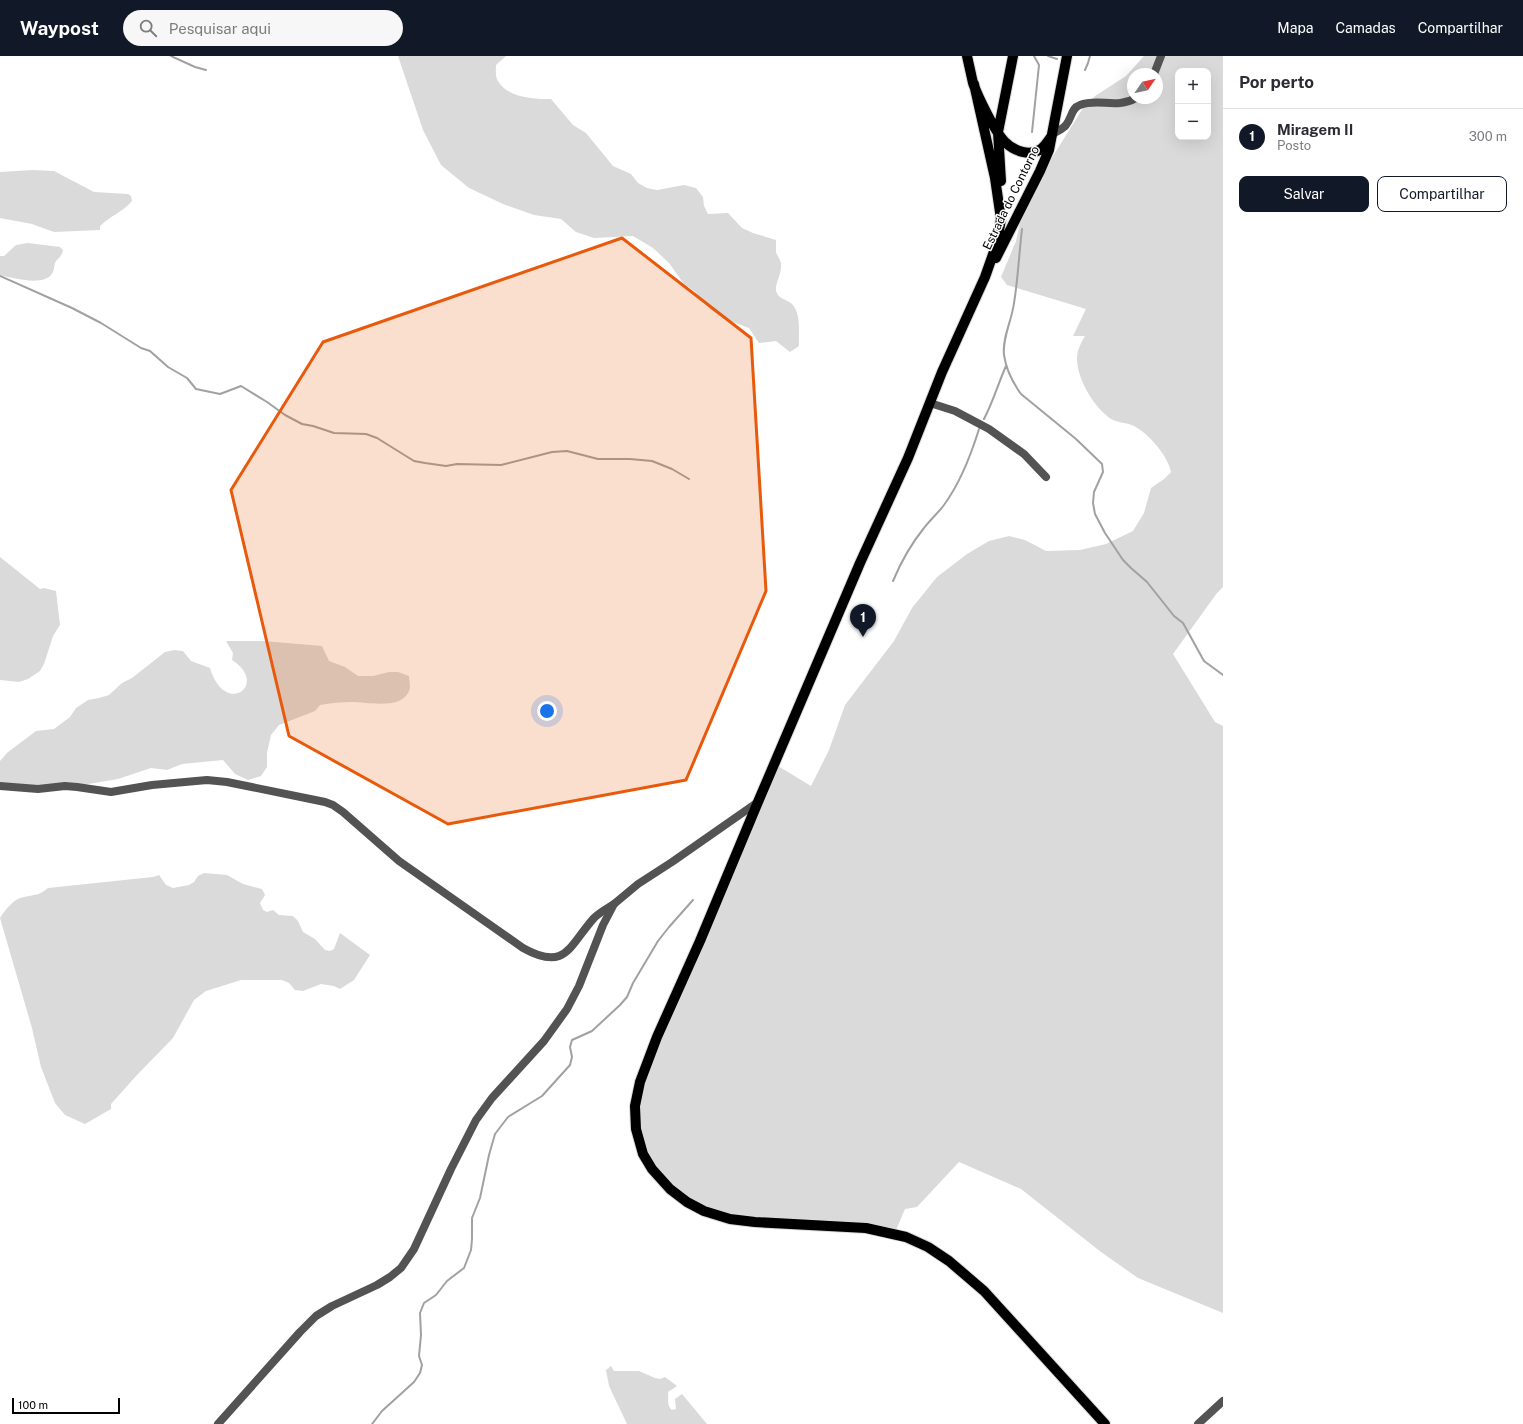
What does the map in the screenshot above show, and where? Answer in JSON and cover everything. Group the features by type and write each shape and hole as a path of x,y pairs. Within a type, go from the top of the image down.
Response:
{"main road":[{"path":"967,56 995,178 1001,219 997,243 985,277 942,372 908,458 857,570 640,1082 635,1106 636,1129 643,1154 652,1169 670,1189 687,1202 704,1211 730,1219 755,1222 866,1228 906,1236 928,1247 949,1261 984,1291 1105,1424"},
{"name":"Estrada do Contorno","path":"1001,219 1002,196 998,132 1013,56"},
{"name":"Estrada do Contorno","path":"985,277 1000,252 1050,150 1067,56"},
{"path":"974,84 998,132 1005,142 1014,149 1025,152 1034,152 1043,148 1054,134"}],"street":[{"path":"1156,68 1161,56"},
{"path":"1054,134 1066,125 1073,112 1080,105 1087,103 1119,104 1127,102"},
{"path":"930,403 955,411 989,429 1024,454 1046,477"},
{"path":"0,786 38,789 77,787 111,792 152,785 207,780 227,782 325,802 333,805 343,812 399,861 430,884 523,948 537,955 556,958 566,953 595,918 638,884 758,802"},
{"path":"218,1424 316,1316 336,1304 377,1285 396,1273 406,1262 414,1249 456,1158 479,1116 492,1098 544,1041 567,1009 579,986 603,925 614,904"},
{"path":"1198,1424 1223,1401"}],"highlighted area":[{"path":"622,238 751,338 766,591 686,780 448,824 289,736 231,490 323,342"}],"shaded area":[{"path":"398,56 506,56 496,65 496,78 502,87 515,94 529,98 551,99 573,125 586,133 613,166 631,174 638,183 647,188 657,190 684,185 696,188 703,197 704,206 708,214 728,213 742,228 776,240 776,252 781,268 776,285 776,291 779,296 790,302 795,308 799,324 799,346 790,352 776,341 759,343 749,328 727,320 710,309 694,291 684,284 669,263 653,248 633,236 594,238 576,232 561,219 534,215 503,204 469,188 441,165 423,130"},
{"path":"1144,56 1223,56 1223,587 1217,593 1173,654 1215,722 1223,726 1223,1313 1138,1278 1101,1252 1021,1189 959,1162 917,1207 905,1209 896,1230 758,1219 724,1214 707,1209 675,1190 645,1154 636,1116 640,1089 778,766 811,786 829,750 845,705 894,641 912,608 937,577 967,554 989,541 1009,536 1025,540 1046,551 1080,550 1106,544 1133,531 1144,513 1151,488 1171,472 1166,459 1146,434 1134,426 1113,420 1100,409 1088,393 1080,376 1077,359 1078,350 1085,336 1073,336 1086,309 1007,285 1001,277 1016,241 1022,213 1048,164 1083,108 1095,96 1127,75 1127,104 1163,104 1163,68 1133,68"},
{"path":"33,170 54,171 94,192 128,194 131,196 132,201 125,208 100,226 100,230 54,232 32,224 0,218 0,172"},
{"path":"28,243 60,247 63,250 55,263 51,275 47,278 34,281 0,275 0,256 4,256 16,245"},
{"path":"0,557 40,589 44,588 56,591 60,625 53,636 44,664 40,671 28,679 19,682 0,680"},
{"path":"226,641 263,641 322,646 329,661 345,667 358,676 373,676 389,672 398,672 409,676 410,689 405,697 392,703 375,704 347,702 320,705 315,711 279,725 271,735 267,753 267,767 261,776 248,780 235,774 223,760 182,764 167,770 151,768 118,779 76,786 25,788 0,784 0,761 8,752 36,731 54,729 70,717 76,708 88,700 109,695 122,683 132,678 165,652 174,650 183,651 191,661 210,668 217,683 225,691 234,694 241,692 246,686 247,678 243,669 232,660 233,653"},
{"path":"204,873 227,875 243,884 262,889 265,895 260,903 263,910 267,912 273,910 279,915 293,916 298,921 303,932 315,939 325,950 330,951 334,949 340,933 370,955 354,980 340,989 334,986 321,984 303,991 295,990 289,983 282,980 241,980 206,991 194,1000 173,1038 111,1104 111,1109 85,1124 65,1115 55,1103 41,1067 32,1028 0,918 7,908 16,900 40,893 48,888 153,877 159,875 166,885 173,888 189,885 194,882 198,876"},
{"path":"611,1366 614,1371 639,1371 655,1378 660,1379 665,1377 677,1386 668,1392 668,1404 670,1408 672,1410 676,1409 675,1399 682,1394 707,1424 627,1424 609,1386 606,1370"}],"waterway":[{"path":"171,56 195,67 206,70"},
{"path":"1032,132 1039,65 1034,56"},
{"path":"1048,56 1057,59"},
{"path":"1085,70 1090,56"},
{"path":"1022,229 1017,285 1004,342 1004,355 1010,376 1021,394 1076,439 1102,464 1103,472 1094,492 1093,503 1095,514 1105,533 1123,560 1147,582 1174,616 1183,623 1204,661 1223,675"},
{"path":"0,276 72,308 101,323 141,348 150,351 168,367 187,378 196,389 220,394 241,386 285,415 302,424 334,433 366,434 377,438 414,461 446,466 457,464 501,465 552,452 567,451 598,459 652,461 672,469 689,479"},
{"path":"984,419 1006,366"},
{"path":"893,581 915,540 944,505 955,488 969,459 979,429"},
{"path":"372,1424 382,1411 414,1382 420,1373 422,1365 419,1356 421,1335 420,1313 424,1303 436,1295 447,1281 464,1268 471,1250 472,1218 480,1198 495,1134 508,1117 542,1096 570,1065 572,1057 570,1047 572,1040 592,1031 627,997 633,983 658,941 693,900"}],"place":[{"name":"Miragem II","path":"863,637"}]}
